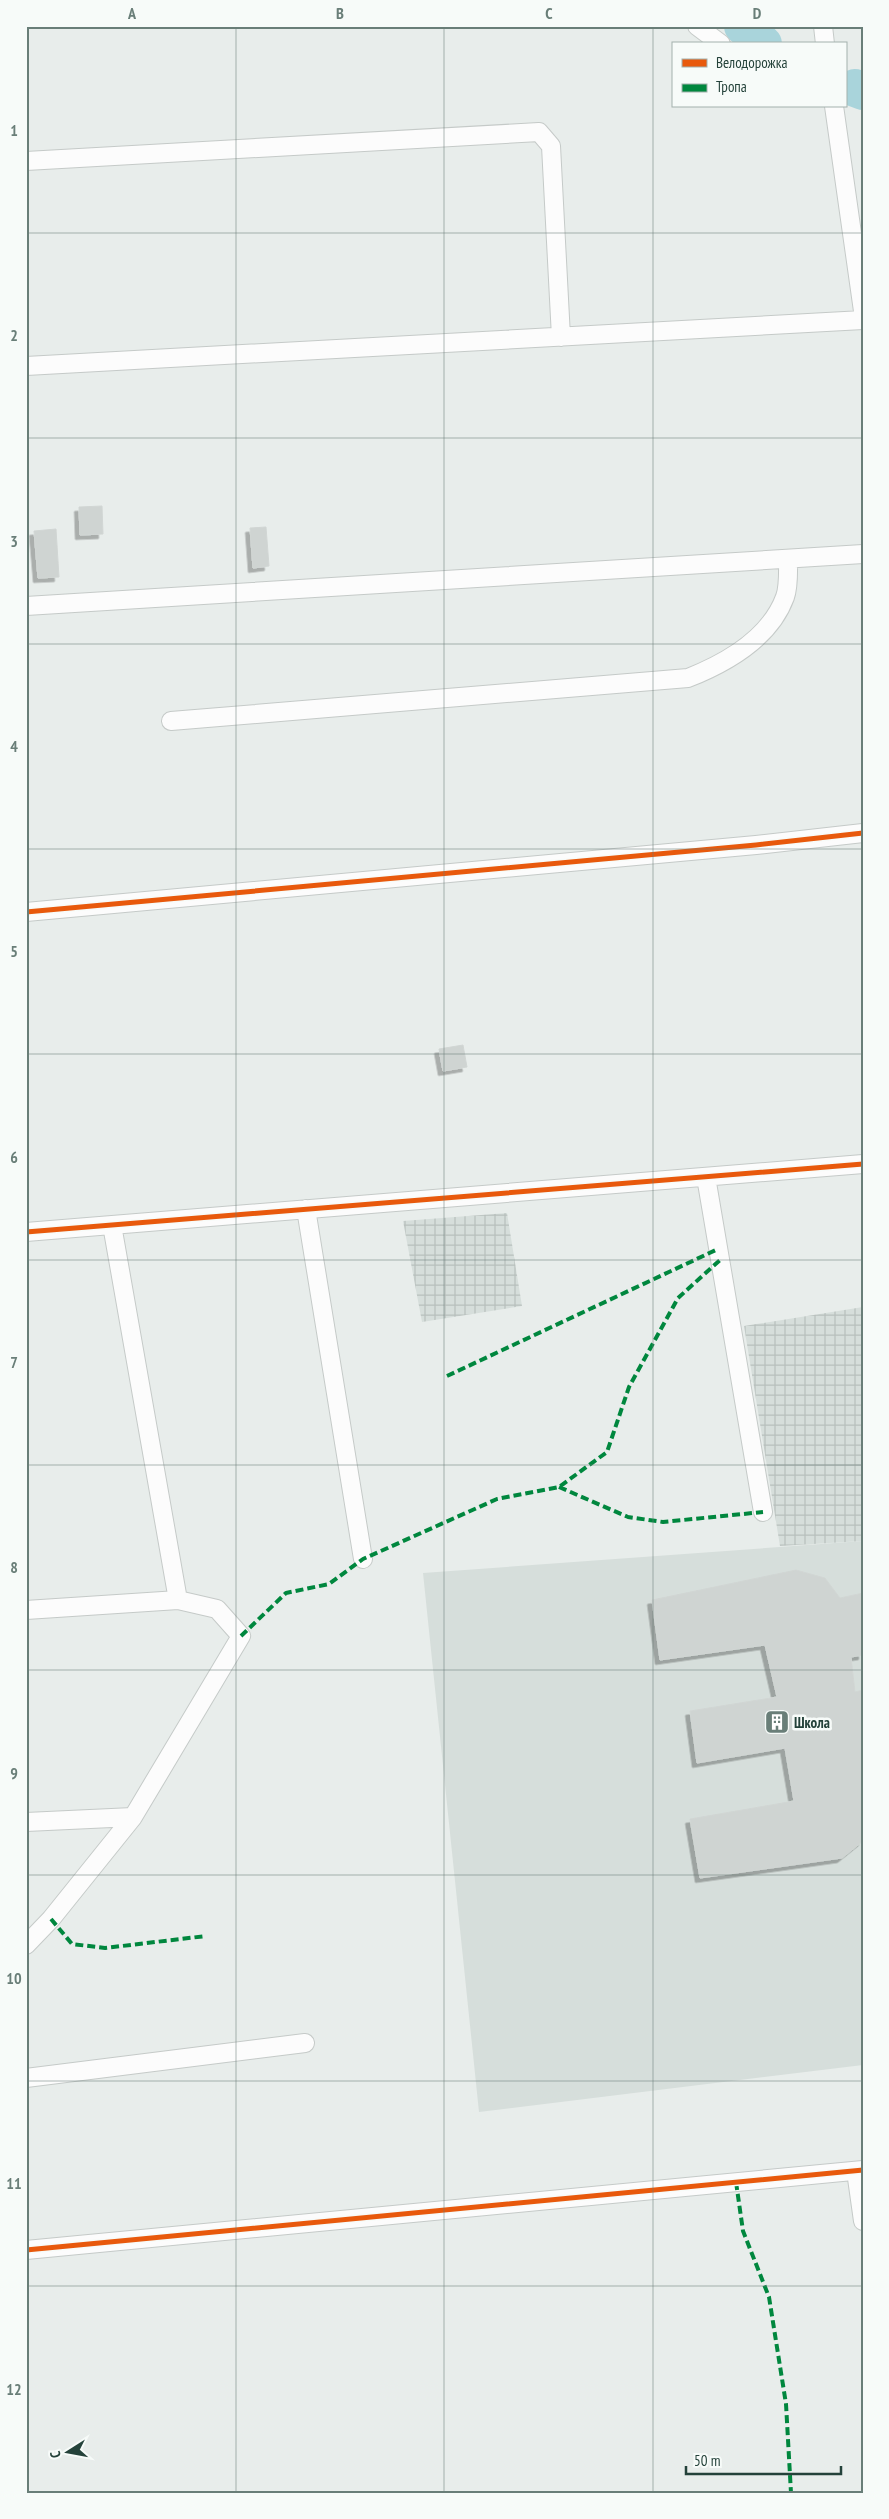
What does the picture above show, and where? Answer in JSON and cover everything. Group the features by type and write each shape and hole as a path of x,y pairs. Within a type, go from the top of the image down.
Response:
{"street":[{"path":"697,26 718,42"},
{"path":"823,26 825,42"},
{"path":"834,108 863,311"},
{"path":"26,161 539,132 551,146 561,337"},
{"path":"26,366 863,320"},
{"path":"26,606 863,554"},
{"path":"171,721 688,678 720,665 767,629 786,596 788,559"},
{"path":"26,912 756,845 863,833"},
{"path":"26,1232 863,1164"},
{"path":"706,1177 763,1512"},
{"path":"306,1209 363,1558"},
{"path":"112,1225 178,1600"},
{"path":"26,1610 178,1600 217,1609 241,1636 133,1817 51,1919 26,1945"},
{"path":"26,1822 133,1817"},
{"path":"26,2078 305,2043"},
{"path":"26,2250 859,2171 863,2221"}],"shaded area":[{"path":"507,1213 522,1306 422,1322 403,1221"},
{"path":"863,1307 863,1541 780,1546 744,1326"},
{"path":"863,1541 863,2065 479,2112 423,1573"}],"building":[{"path":"102,506 103,534 80,535 79,507"},
{"path":"266,527 269,566 253,568 250,528"},
{"path":"56,529 59,577 38,578 34,531"},
{"path":"463,1045 467,1067 443,1071 439,1049"},
{"name":"Школа","path":"796,1570 825,1578 840,1598 863,1593 863,1655 851,1657 855,1692 863,1690 863,1841 842,1858 700,1878 690,1819 794,1801 785,1748 697,1763 690,1711 777,1697 765,1645 660,1660 652,1600"}],"waterway":[{"path":"743,26 761,42"},
{"path":"855,88 863,91"}],"marked path":[{"path":"447,1376 718,1249"},
{"path":"241,1636 286,1593 329,1584 363,1559 497,1499 559,1487 607,1452 629,1387 678,1298 720,1260"},
{"path":"559,1487 628,1517 663,1522 763,1512"},
{"path":"51,1919 72,1944 105,1948 206,1936"},
{"path":"736,2182 743,2231 769,2297 786,2404 791,2493"}],"cycle path":[{"path":"26,912 756,845 863,833"},
{"path":"26,1232 863,1164"},
{"path":"26,2250 863,2170"}],"place":[{"name":"Школа","path":"777,1722"}]}
